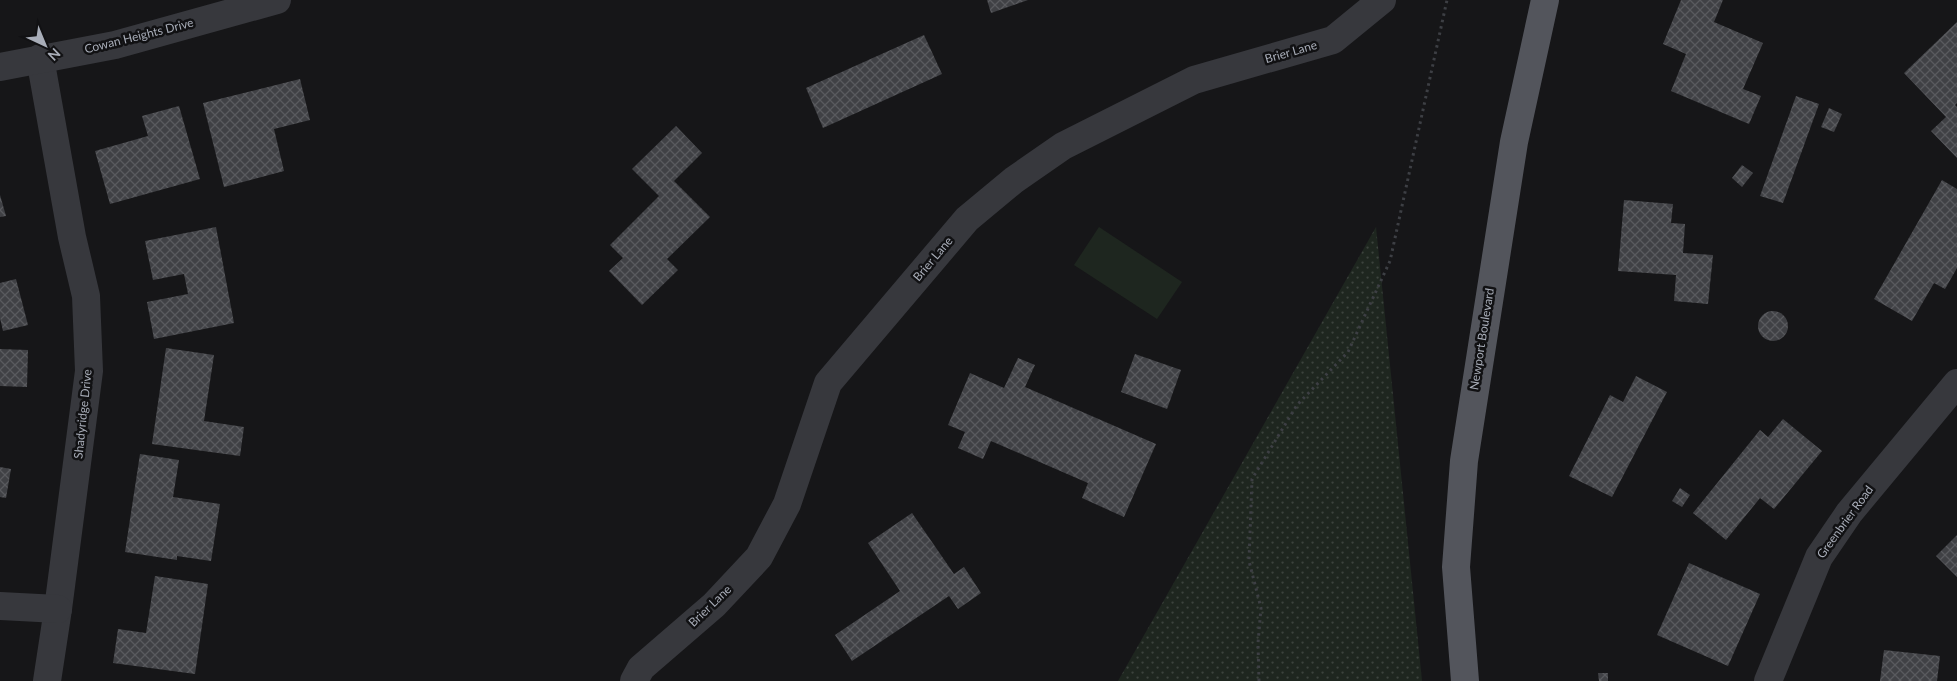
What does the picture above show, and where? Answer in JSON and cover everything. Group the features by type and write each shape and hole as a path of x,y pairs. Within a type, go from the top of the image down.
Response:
{"main road":[{"name":"Newport Boulevard","path":"1465,681 1456,566 1464,461 1514,142 1544,0"}],"street":[{"name":"Cowan Heights Drive","path":"0,66 115,45 277,0"},
{"name":"Brier Lane","path":"634,681 641,668 714,605 759,557 787,504 828,383 967,219 1014,180 1064,146 1194,80 1333,40 1382,0"},
{"name":"Shadyridge Drive","path":"40,58 72,237 86,296 89,371 47,681"},
{"name":"Greenbrier Road","path":"1768,681 1819,556 1849,513 1957,383"},
{"path":"0,606 58,609"}],"path":[{"path":"1259,681 1258,643 1261,608 1249,561 1252,479 1297,405 1348,352 1390,261 1447,0"}],"shaded area":[{"path":"1099,227 1182,282 1157,319 1074,265"},
{"path":"1376,227 1422,681 1118,681"}],"building":[{"path":"987,0 1028,0 991,13"},
{"path":"1681,0 1723,0 1714,22 1763,43 1743,89 1761,96 1749,124 1671,91 1686,54 1663,44"},
{"path":"1957,22 1957,103 1955,105 1957,107 1957,158 1931,131 1946,117 1904,73"},
{"path":"924,35 942,74 823,128 806,88"},
{"path":"300,79 310,120 274,129 284,171 224,187 203,103"},
{"path":"1796,96 1819,104 1783,203 1760,196"},
{"path":"179,106 200,179 110,204 95,151 148,136 142,116"},
{"path":"1829,108 1842,114 1834,132 1821,127"},
{"path":"676,126 702,153 674,181 710,217 667,259 678,270 642,305 609,271 623,258 610,245 659,196 632,169"},
{"path":"1742,165 1753,173 1742,187 1732,178"},
{"path":"1942,180 1957,189 1957,268 1945,289 1934,283 1912,321 1874,299"},
{"path":"0,195 6,216 0,217"},
{"path":"1624,200 1673,204 1671,223 1685,224 1683,253 1713,255 1708,304 1674,301 1676,275 1618,271"},
{"path":"216,227 234,323 154,339 147,302 188,294 184,274 153,280 145,241"},
{"path":"16,279 28,325 3,331 0,318 0,283"},
{"path":"1773,311 1784,315 1788,326 1784,337 1773,341 1762,337 1758,326 1762,315"},
{"path":"166,348 214,355 204,421 244,427 240,456 152,444"},
{"path":"0,349 28,350 27,387 0,386"},
{"path":"1135,354 1181,370 1167,409 1121,392"},
{"path":"1018,358 1035,365 1025,387 1156,444 1124,517 1082,498 1088,483 991,441 983,459 958,448 965,432 948,425 970,373 1004,388"},
{"path":"1636,376 1667,392 1612,497 1569,476 1610,395 1623,402"},
{"path":"1783,419 1822,451 1774,509 1760,498 1726,540 1693,513 1760,430 1768,437"},
{"path":"140,454 179,460 173,497 220,504 211,561 177,556 177,560 125,552"},
{"path":"0,467 11,469 6,498 0,497"},
{"path":"1680,488 1690,495 1682,507 1672,501"},
{"path":"912,513 954,574 964,567 981,593 958,609 949,596 852,661 835,635 900,591 868,543"},
{"path":"1957,535 1957,577 1936,556"},
{"path":"1689,563 1760,594 1728,666 1657,635"},
{"path":"155,576 208,584 195,674 113,663 118,629 146,633"},
{"path":"1884,650 1940,656 1937,681 1880,681"},
{"path":"1598,673 1608,673 1608,681 1599,681"}]}
